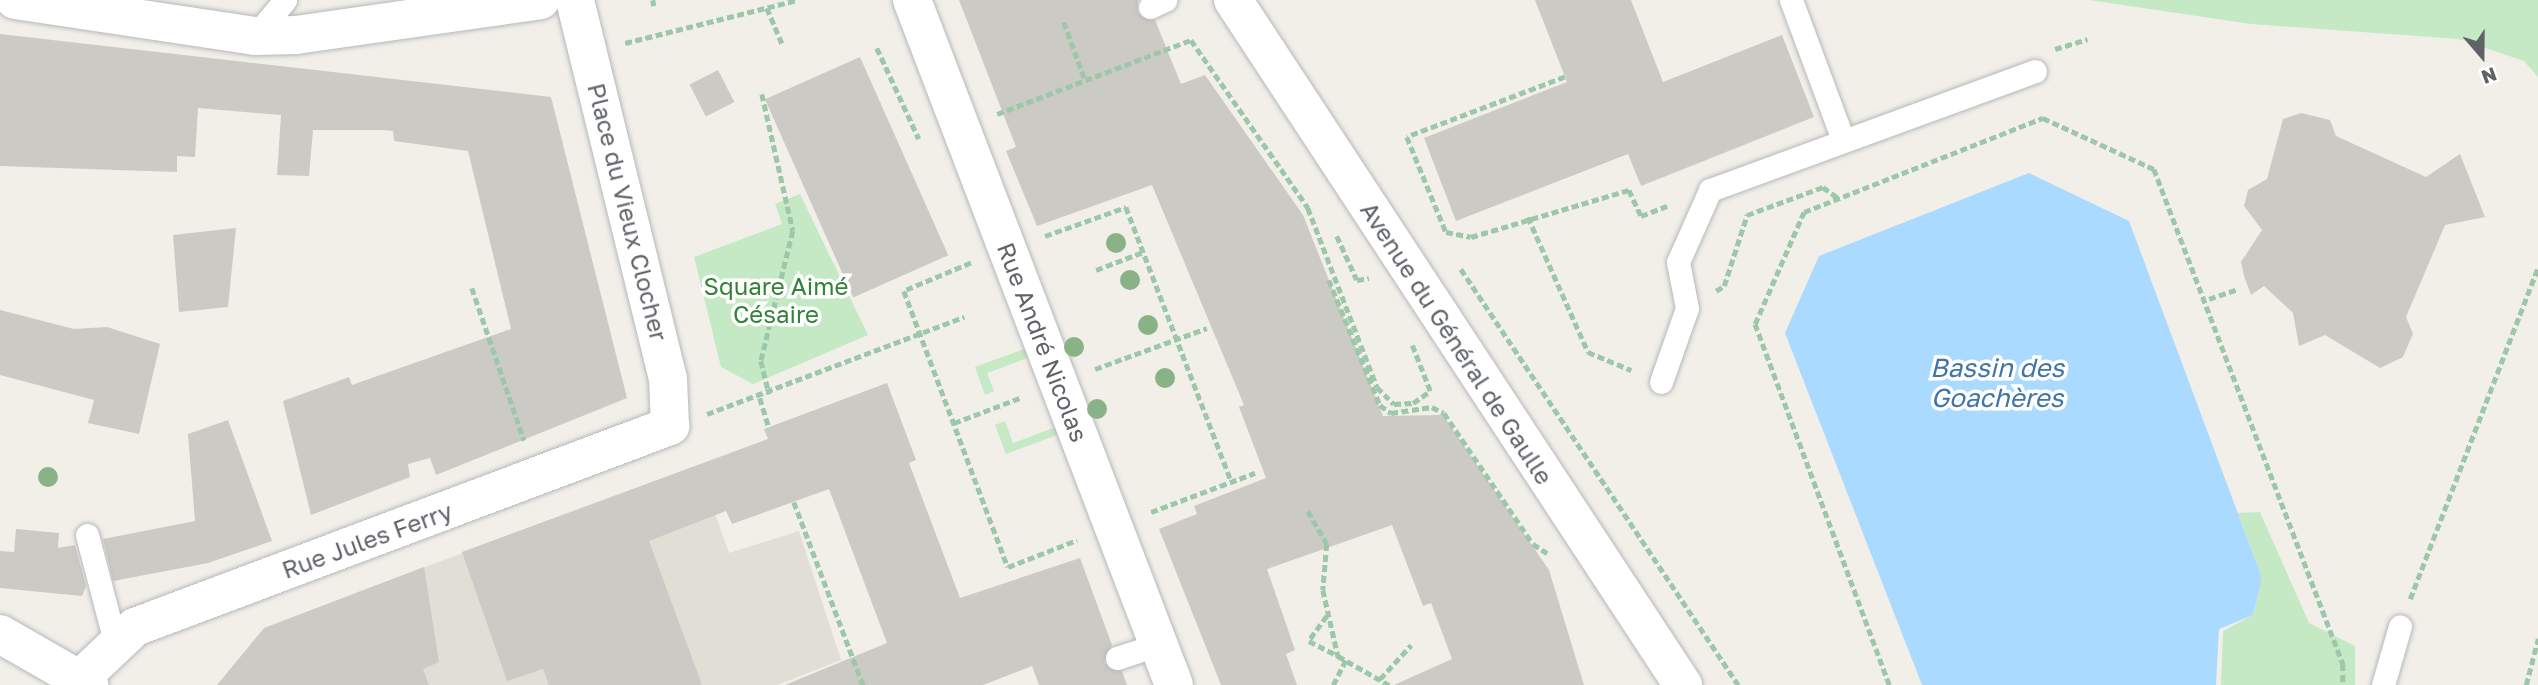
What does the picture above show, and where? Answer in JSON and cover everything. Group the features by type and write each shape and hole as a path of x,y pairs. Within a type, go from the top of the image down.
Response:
{"street":[{"path":"15,0 255,36 296,36 541,0"},
{"name":"Place du Vieux Clocher","path":"575,0 668,379 670,426"},
{"name":"Rue André Nicolas","path":"912,0 1174,685"},
{"name":"Avenue du Général de Gaulle","path":"1233,0 1683,685"},
{"name":"Rue Jules Ferry","path":"84,682 115,642 147,623 670,426"},
{"path":"0,634 84,682"}],"lane":[{"path":"255,36 285,0"},
{"path":"1791,0 1843,140"},
{"path":"1661,383 1687,308 1678,262 1710,190 2035,71"},
{"path":"87,535 115,642"},
{"path":"2383,685 2400,626"},
{"path":"1117,658 1158,644"}],"path":[{"path":"616,45 798,0"},
{"path":"767,8 782,44"},
{"path":"1064,22 1085,80"},
{"path":"961,128 1191,40 1308,208 1384,399 1413,403 1430,391"},
{"path":"877,47 926,154"},
{"path":"1565,77 1407,137 1446,232 1471,237 1528,217 1629,190 1641,216 1670,205"},
{"path":"762,94 793,231 761,361 769,394"},
{"path":"1889,685 1755,324 1804,212 2043,118 2154,169 2208,299 2343,664 2343,685"},
{"path":"1687,308 1724,286 1747,215 1823,187 1839,198"},
{"path":"1126,207 1231,480 1255,473"},
{"path":"1528,217 1588,352 1661,383"},
{"path":"1096,270 1143,252"},
{"path":"1454,259 1738,685"},
{"path":"2400,626 2538,267"},
{"path":"1329,280 1380,405 1391,412 1432,407 1444,413 1532,544"},
{"path":"472,288 536,477"},
{"path":"2208,299 2238,289"},
{"path":"904,290 1008,568"},
{"path":"670,426 760,398 922,336 964,317"},
{"path":"760,398 769,427"},
{"path":"794,502 863,685"},
{"path":"1308,511 1327,544 1328,615 1338,656"},
{"path":"1328,615 1309,640 1389,685"},
{"path":"2526,685 2538,639"},
{"path":"1380,679 1411,645"},
{"path":"1333,685 1346,660"}],"shaded area":[{"path":"698,465 729,553 799,531 841,660 777,685 374,685 345,597"}],"green space":[{"path":"2089,0 2538,0 2538,77 2524,61 2459,39 2251,24"},
{"name":"Square Aimé Césaire","path":"800,194 868,335 753,384 721,367 694,257 782,224 775,204"},
{"path":"1041,343 1035,355 987,373 994,391 985,395 975,367"},
{"path":"1005,421 1013,443 1061,425 1073,429 1006,454 995,425"},
{"path":"2260,512 2309,623 2355,646 2355,685 2221,685 2223,631 2253,615 2262,578 2238,513"}],"water":[{"name":"Bassin des Goachères","path":"2029,173 2129,221 2262,578 2253,615 2219,629 2216,685 1922,685 1785,333 1819,256"}],"building":[{"path":"959,0 1138,0 1138,13 1155,20 1181,84 1205,75 1303,215 1383,416 1443,415 1549,570 1584,685 1394,685 1452,659 1431,603 1423,606 1392,525 1267,569 1295,650 1286,654 1297,685 1221,685 1159,529 1197,514 1194,506 1266,478 1239,407 1244,405 1152,185 1037,226 1006,151 1016,147"},
{"path":"1535,0 1631,0 1663,82 1782,35 1814,117 1641,186 1628,154 1456,221 1424,138 1567,82"},
{"path":"0,34 551,97 627,398 436,475 430,458 408,464 410,477 311,515 283,401 349,377 352,385 511,329 468,151 394,141 393,131 313,130 309,176 277,175 281,115 198,108 195,157 177,156 177,172 0,166"},
{"path":"860,57 948,255 853,298 765,99"},
{"path":"718,70 734,102 706,117 689,85"},
{"path":"2301,113 2330,120 2336,136 2426,177 2460,154 2485,217 2445,225 2406,317 2413,334 2403,357 2380,368 2325,335 2299,346 2293,313 2264,286 2251,295 2244,276 2241,262 2262,230 2244,206 2248,190 2267,179 2283,119"},
{"path":"236,228 228,307 179,312 173,235"},
{"path":"0,310 74,329 107,327 160,344 139,434 88,423 94,400 0,375"},
{"path":"887,383 916,460 909,463 960,598 1080,558 1112,645 1104,663 1122,671 1127,685 1039,685 1032,666 983,685 785,685 887,643 829,489 732,524 726,511 649,541 702,685 549,685 543,669 507,681 462,552 768,439 764,429"},
{"path":"228,420 272,541 208,563 113,581 103,539 195,521 188,434"},
{"path":"16,529 59,533 58,548 75,545 86,586 82,596 0,588 0,551 14,552"},
{"path":"424,567 439,662 423,669 429,685 217,685 264,628"}]}
